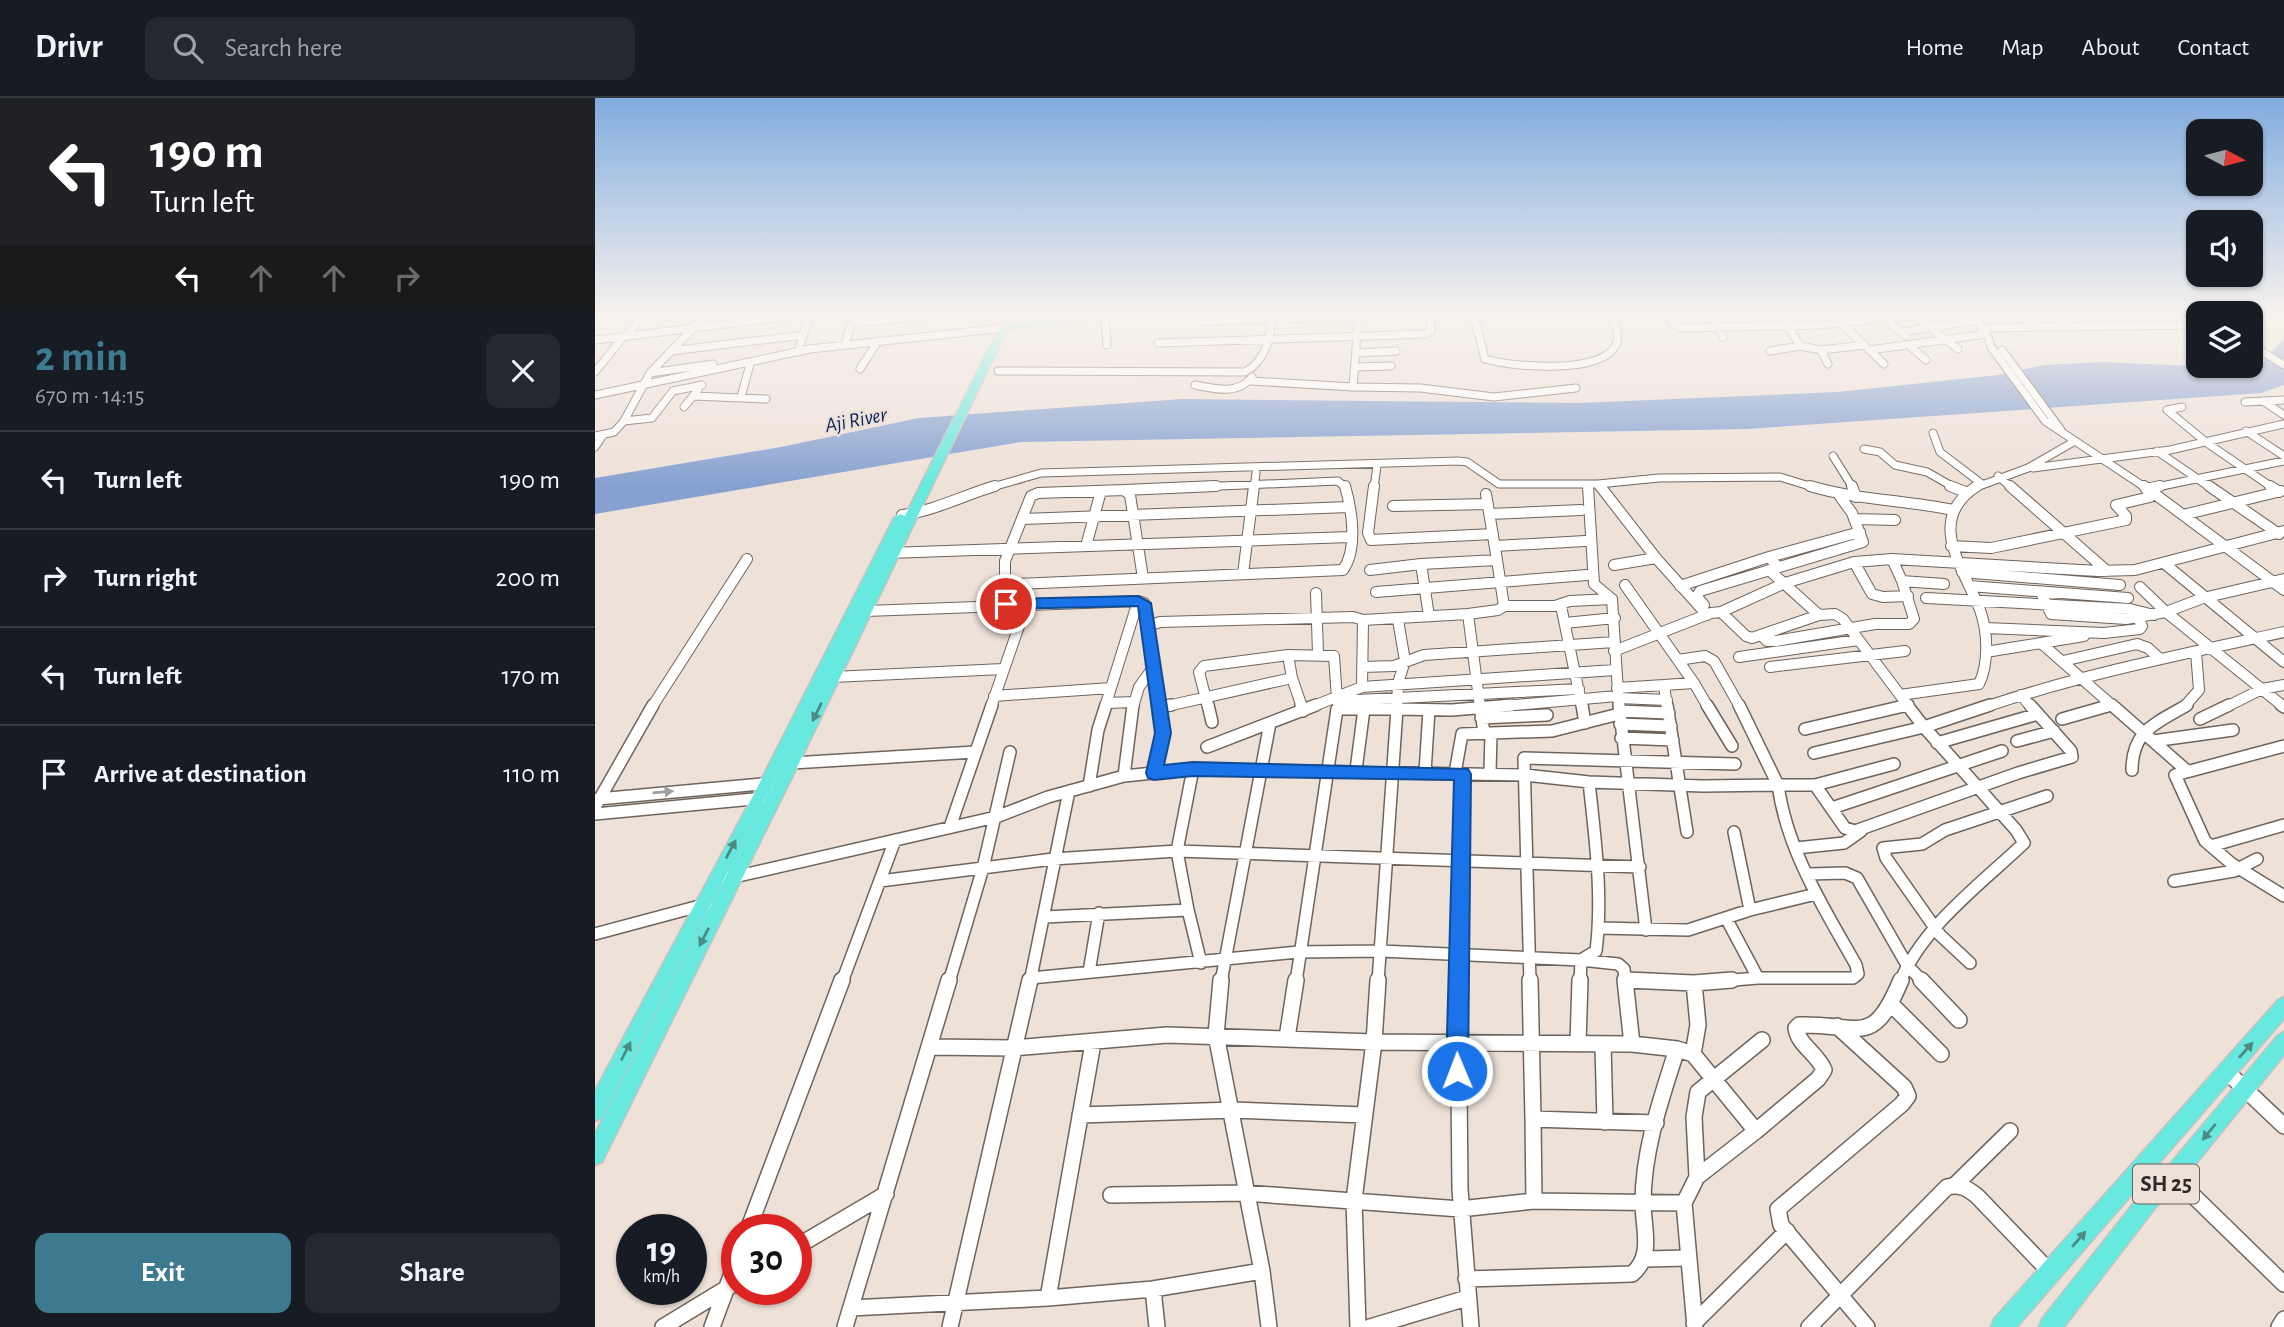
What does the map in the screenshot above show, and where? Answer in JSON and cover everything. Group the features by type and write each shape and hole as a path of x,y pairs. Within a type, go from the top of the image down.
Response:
{"main road":[{"path":"595,1155 721,904 770,790 978,370"},
{"path":"595,1111 715,879 770,790 792,763 888,553"},
{"path":"2002,1327 2284,1006"},
{"name":"SH 25","path":"2050,1327 2148,1201 2173,1176 2284,1041"}],"street":[{"path":"595,447 599,435 617,430 624,421 653,370"},
{"path":"650,373 670,370"},
{"path":"595,395 715,370"},
{"path":"741,397 748,370"},
{"path":"997,371 1084,370"},
{"path":"1144,370 1230,373 1249,370"},
{"path":"1251,381 1253,370"},
{"path":"1353,387 1355,370"},
{"path":"1374,380 1375,370"},
{"path":"2010,370 2046,421 2147,492 2268,582 2284,597"},
{"path":"2015,370 2063,433"},
{"path":"684,408 712,371"},
{"path":"1195,386 1235,389 1251,381 1353,387 1420,387 1494,397 1576,387"},
{"path":"624,421 652,418 673,391 702,385"},
{"path":"694,396 765,399"},
{"path":"2245,402 2284,400"},
{"path":"2263,401 2284,415"},
{"path":"2182,407 2167,410 2243,469 2281,491"},
{"path":"1988,706 1979,684 1983,676 1986,652 1985,628 1951,546 1949,524 1953,510 1968,493 1998,476 2027,468 2207,443 2246,431 2284,424"},
{"path":"2246,431 2284,459"},
{"path":"1933,433 1940,452 1982,484"},
{"path":"2027,468 2075,441"},
{"path":"1864,449 1880,452 1895,465 1927,472 1947,485 1968,493"},
{"path":"2157,451 2282,534"},
{"path":"1833,456 1851,482 1856,497"},
{"path":"1951,546 1991,548 2126,520 2126,516 2116,505 2147,492 2284,459"},
{"path":"907,515 960,496 1041,473 1458,461 1467,463 1499,484 1593,484 1659,478 1780,477 1839,495 1918,503 1953,510"},
{"path":"1377,465 1369,533 1371,540 1493,534"},
{"path":"1243,574 1256,474"},
{"path":"1998,476 2060,533 2107,571"},
{"path":"1342,482 1346,487 1349,507 1351,559 1343,570 1009,583 1005,579 1004,572 1010,550 1031,496 1038,493 1255,486 1342,482"},
{"path":"1593,484 1680,586 1746,636 1762,636 1819,615 1839,616 1937,743 2022,837 2024,843 1935,928 1907,965 1891,1004 1870,1027 1860,1030 1835,1024 1796,1028 1797,1037 1820,1060 1824,1070 1818,1079 1697,1177 1684,1203 1695,1325"},
{"path":"1593,484 1594,584 1612,598 1621,738 1640,867 1646,930"},
{"path":"1124,490 1130,495 1131,515 1139,543 1143,578"},
{"path":"1086,546 1101,491"},
{"path":"2183,515 2281,491"},
{"path":"2147,492 2183,515 2222,548"},
{"path":"1486,494 1504,606"},
{"path":"1713,613 1697,593 1863,542 1849,507 1839,495"},
{"path":"1393,506 1581,510"},
{"path":"1023,519 1349,507"},
{"path":"1854,519 1895,520"},
{"path":"1680,586 1769,557 1860,532"},
{"path":"1960,568 2107,571 2165,564 2282,534"},
{"path":"888,553 1350,537"},
{"path":"1495,546 1585,541"},
{"path":"1769,557 1785,583 1819,615"},
{"path":"1614,565 1656,558"},
{"path":"597,802 656,699 747,559"},
{"path":"1762,636 1767,641 1776,642 1875,624 1913,622 1908,597 1892,559"},
{"path":"1362,667 1394,666 1424,655 1570,644 1614,646 1661,633 1785,583 1853,562 1892,559 2120,585"},
{"path":"1370,570 1497,560"},
{"path":"1853,562 1872,594 1908,597"},
{"path":"1421,564 1429,616"},
{"path":"2165,564 2284,662"},
{"path":"1397,567 1400,590"},
{"path":"1376,592 1587,575"},
{"path":"1926,598 1975,600 2138,618 2203,598 2284,579"},
{"path":"1902,581 1944,584"},
{"path":"2268,582 2284,590"},
{"path":"1625,585 1661,633 1732,746"},
{"path":"1969,586 2127,598"},
{"path":"2140,587 2210,649 2284,707"},
{"path":"1316,593 1318,653"},
{"path":"2041,593 2062,635"},
{"path":"1148,626 1160,622 1237,618 1353,617 1363,620 1398,620 1468,614 1498,610 1504,606 1560,606 1575,600 1612,598"},
{"path":"1089,786 1098,730 1138,601"},
{"path":"857,619 1027,603 1144,603 1161,707 1163,741 1154,773"},
{"path":"950,827 1027,603"},
{"path":"1560,606 1577,672 1585,723"},
{"path":"2048,609 2130,609 2154,615"},
{"path":"1468,614 1480,713 1487,733 1490,775"},
{"path":"1565,623 1615,618"},
{"path":"1985,628 2062,635 2104,633 2140,629 2143,626 2138,618"},
{"path":"1362,687 1363,620"},
{"path":"1358,1327 1354,1200 1374,1042 1398,683 1405,661 1398,620"},
{"path":"1814,753 1924,727 2021,695 2160,659 2284,632"},
{"path":"1986,652 2041,643 2062,635"},
{"path":"1739,657 1858,640"},
{"path":"2041,643 2186,769"},
{"path":"2063,661 2137,644 2148,648 2160,659"},
{"path":"1770,667 1905,651"},
{"path":"2131,770 2143,732 2188,704 2199,690 2196,652"},
{"path":"1212,722 1199,672 1201,668 1288,655 1318,653 1334,656 1337,701 1287,1038"},
{"path":"1288,655 1303,711"},
{"path":"1626,980 1694,983 1758,978 1853,978 1858,974 1856,965 1816,894 1783,819 1779,785 1752,728 1714,661 1705,656 1678,660"},
{"path":"1124,776 1134,702 1142,678 1155,665"},
{"path":"833,677 1003,669"},
{"path":"1207,747 1337,701 1362,687 1615,670"},
{"path":"1161,707 1292,678"},
{"path":"1617,694 1664,685 1694,683"},
{"path":"1900,695 1979,684"},
{"path":"1664,685 1687,832"},
{"path":"2200,719 2262,689 2284,685"},
{"path":"994,696 1111,688"},
{"path":"1480,713 1580,694"},
{"path":"1337,701 1364,709 1478,695 1617,694 1667,700"},
{"path":"1815,785 1846,828 1855,831 2072,757 2071,751 2021,695"},
{"path":"1337,701 1397,704 1429,710 1547,715"},
{"path":"1107,703 1134,702"},
{"path":"1805,729 1908,705"},
{"path":"2061,719 2111,705"},
{"path":"1356,770 1364,709"},
{"path":"1425,772 1429,710"},
{"path":"1471,1327 1460,1209 1457,1043 1461,861 1459,737 1467,733 1521,734 1619,716 1669,713"},
{"path":"1937,743 2038,714"},
{"path":"1619,716 1671,726"},
{"path":"1269,1327 1262,1271 1245,1193 1233,1110 1216,1035 1225,958 1263,772 1270,723"},
{"path":"2153,741 2234,730"},
{"path":"2017,741 2054,731"},
{"path":"1521,734 1525,775 1534,1201"},
{"path":"1621,738 1673,740"},
{"path":"2284,746 2186,769 2176,773 2175,779 2200,834 2211,846 2240,869 2284,896"},
{"path":"1832,808 1959,768 2001,751"},
{"path":"792,763 975,752"},
{"path":"845,1327 983,868 1010,752"},
{"path":"1524,758 1675,765 1735,764"},
{"path":"715,879 734,877 996,817 1069,791 1124,776 1193,769 1525,775 1589,782 1680,785 1815,785 1894,764"},
{"path":"1193,769 1177,851 1201,963"},
{"path":"1581,960 1596,951 1599,928 1598,867 1589,782"},
{"path":"597,802 770,790"},
{"path":"595,814 770,790"},
{"path":"950,1327 1045,917 1053,859 1069,791"},
{"path":"1970,963 1935,928 1886,858 1883,848 1891,845 1922,844 1945,830 2047,796"},
{"path":"2211,846 2284,825"},
{"path":"1796,848 1844,843 1864,829"},
{"path":"1734,832 1750,910"},
{"path":"754,1214 895,840"},
{"path":"880,881 1053,859 1177,851 1640,867"},
{"path":"2174,881 2240,869 2257,859"},
{"path":"1808,874 1845,873 1857,878 1907,965 1959,1020"},
{"path":"1599,928 1688,930 1750,910 1816,894"},
{"path":"595,934 702,904 721,904"},
{"path":"1045,917 1188,910"},
{"path":"1089,972 1099,913"},
{"path":"1726,918 1758,978"},
{"path":"1031,978 1299,952 1381,951 1581,960 1622,965 1632,1044"},
{"path":"1578,1043 1581,960"},
{"path":"1693,1054 1698,1025 1694,983"},
{"path":"1891,1004 1941,1054"},
{"path":"1835,1024 1904,1087 1907,1096 1902,1104 1779,1209 1778,1220 1867,1327"},
{"path":"930,1047 1014,1048 1167,1035 1374,1042 1632,1044 1677,1049 1693,1054 1756,1131"},
{"path":"1697,1177 1695,1097 1762,1040"},
{"path":"1048,1298 1093,1043"},
{"path":"1603,1045 1605,1122"},
{"path":"1466,1279 1632,1274 1640,1269 1646,1259 1643,1202 1649,1147 1677,1049"},
{"path":"2227,1071 2284,1126"},
{"path":"1080,1115 1233,1110 1364,1115"},
{"path":"1533,1119 1656,1124"},
{"path":"1809,1327 1947,1187 1957,1184 2010,1131"},
{"path":"2173,1176 2284,1284"},
{"path":"1957,1184 1966,1186 1977,1196 2050,1272"},
{"path":"1111,1195 1245,1193 1460,1209 1534,1201 1684,1203"},
{"path":"812,1237 885,1194"},
{"path":"1695,1325 1787,1231"},
{"path":"1646,1259 1688,1258"},
{"path":"851,1308 1048,1298 1153,1289 1262,1271"},
{"path":"1153,1289 1157,1327"},
{"path":"663,1327 721,1292"},
{"path":"1370,1327 1467,1298"},
{"path":"712,1327 722,1305"},
{"path":"2279,1327 2284,1319"}],"water":[{"path":"2019,370 2186,370 2186,378 2263,378 2263,370 2284,370 2284,385 2261,393 1747,429 1021,442 595,514 595,478 781,447 919,418 1182,399 1578,403 1838,392"}],"route":[{"path":"1006,604 1144,603 1163,733 1154,773 1193,769 1462,774 1457,1071"}],"water label":[{"name":"Aji River","path":"856,420"}]}
